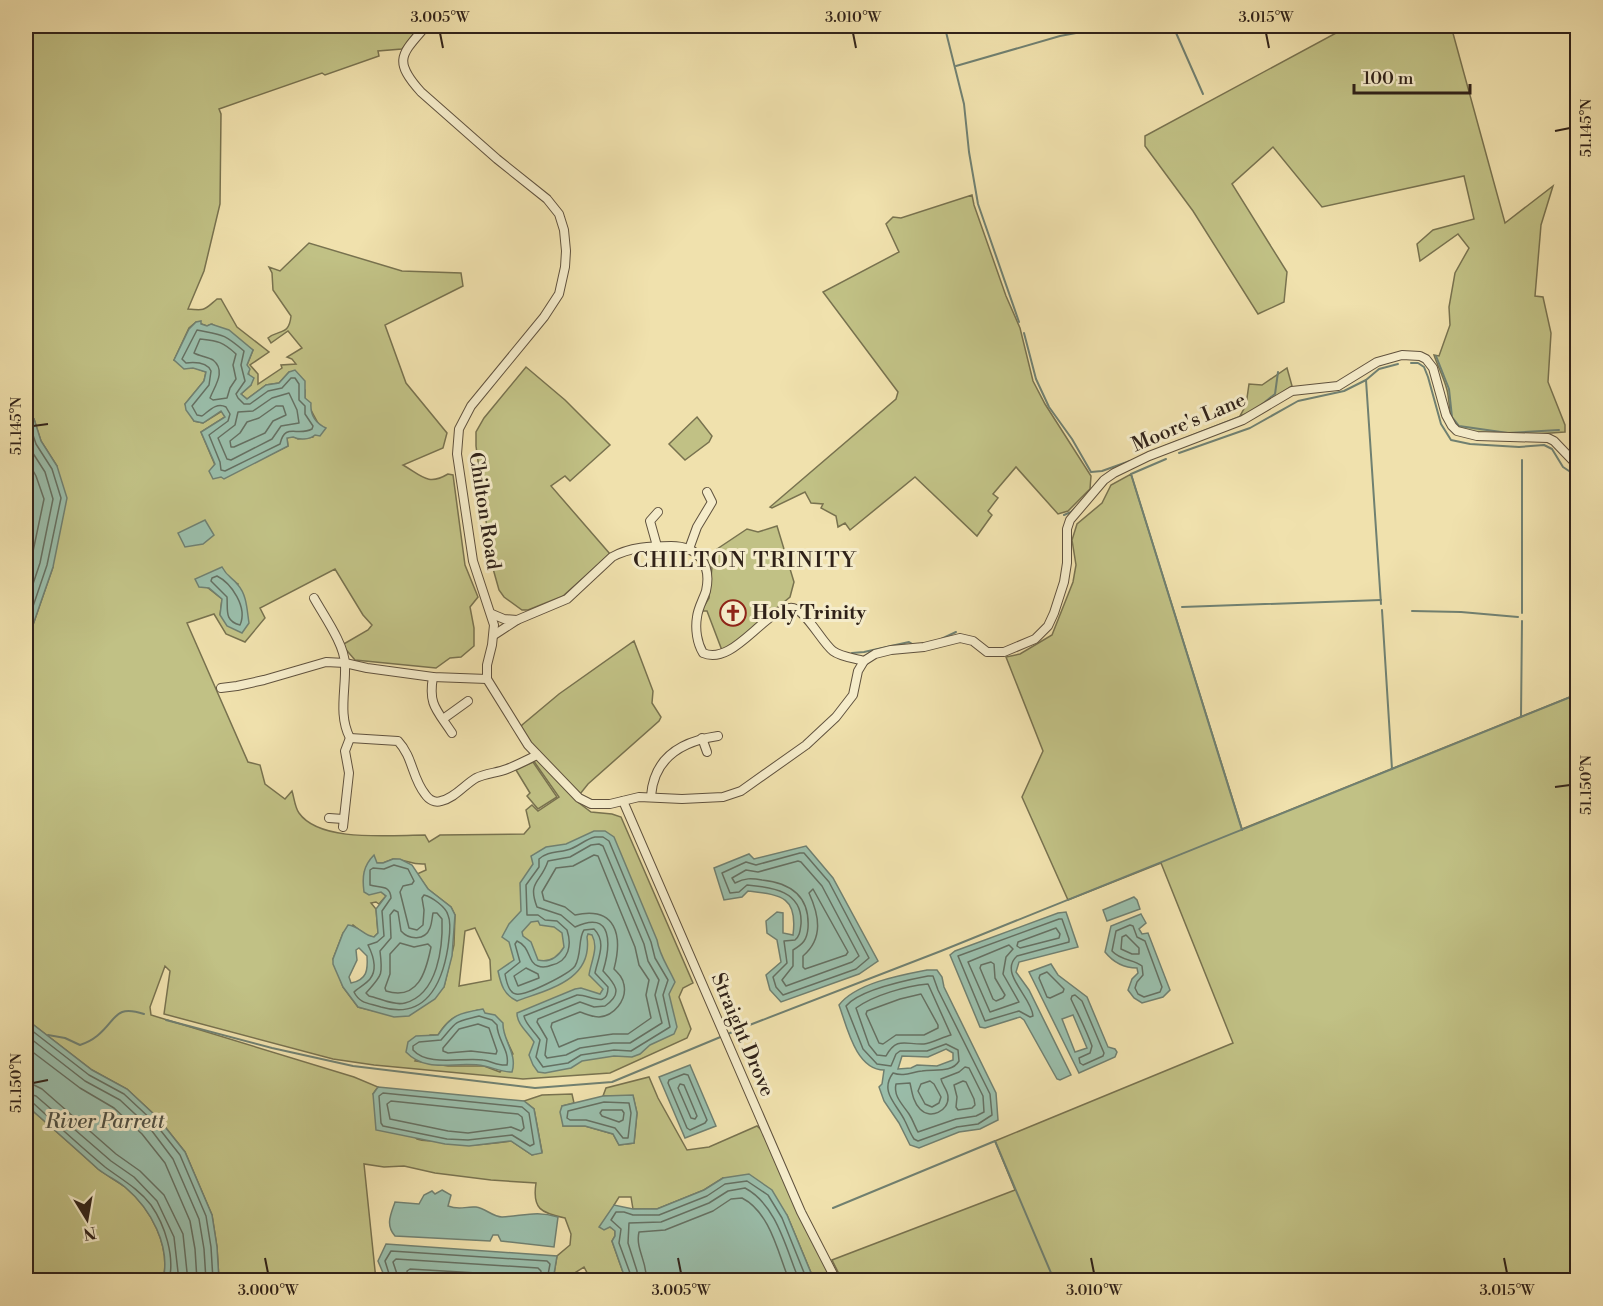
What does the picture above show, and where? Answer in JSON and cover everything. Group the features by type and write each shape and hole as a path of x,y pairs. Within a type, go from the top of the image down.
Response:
{"street":[{"name":"Chilton Road","path":"426,26 406,47 404,68 410,80 497,159 552,204 559,214 565,237 563,280 553,305 471,406 459,429 457,454 473,561 492,614 494,635 487,665 487,679"},
{"name":"Moore's Lane","path":"864,661 880,652 924,647 960,638 973,641 987,652 994,653 1009,651 1035,639 1048,626 1064,582 1067,563 1067,529 1070,520 1109,476 1167,449 1243,420 1292,391 1338,386 1369,366 1385,359 1412,355 1420,356 1430,363 1437,378 1446,416 1457,431 1477,436 1548,438 1554,441 1578,466"},
{"path":"689,549 694,534 712,502 707,492"},
{"path":"657,546 650,520 658,512"},
{"path":"221,687 237,687 326,662 434,677 487,679 518,730 537,755 583,801 601,805 651,796 682,799 723,797 748,787 806,744 836,717 853,695 858,671 864,661 835,652 814,630 801,610 794,607 773,615 723,653 712,656 703,653 698,637 697,618 706,589 708,571 702,559 694,551 681,546 657,546 621,552 612,557 567,599 517,620 494,635"},
{"path":"314,598 339,645 345,663 343,715 345,729 350,738"},
{"path":"492,614 504,619 517,620"},
{"path":"434,677 431,691 432,703 452,733"},
{"path":"443,719 468,701"},
{"path":"651,796 656,773 670,755 682,746 702,738 718,736"},
{"path":"350,738 398,741 410,758 415,776 426,795 435,801 450,797 477,778 506,770 537,755"},
{"path":"329,818 343,823 349,773 345,751 350,738"},
{"path":"702,738 707,752"},
{"name":"Straight Drove","path":"622,801 801,1212 836,1281"}],"green space":[{"path":"26,26 420,26 402,49 378,51 379,56 219,109 221,114 220,204 204,271 188,309 204,309 217,299 221,299 237,327 269,352 250,365 258,374 258,384 282,368 281,365 296,364 287,357 302,348 288,331 271,343 268,338 286,329 291,316 273,290 272,273 269,267 280,271 309,243 402,271 461,273 463,286 385,325 406,383 447,433 443,448 403,465 420,476 430,479 441,478 448,474 453,475 465,565 478,597 470,607 474,628 474,646 461,657 450,658 436,668 355,660 342,645 368,630 372,625 363,615 335,569 260,608 265,618 245,642 226,634 214,614 187,623 248,762 260,765 265,784 285,799 292,791 299,813 309,823 323,829 358,835 425,835 429,842 440,835 524,834 530,827 526,810 532,805 538,811 559,797 533,760 538,757 518,731 559,694 634,641 653,691 652,703 661,717 588,784 580,794 579,803 591,812 621,817 693,983 683,988 679,997 691,1029 687,1038 610,1073 523,1079 333,1059 164,1014 170,971 165,966 150,1007 151,1015 354,1077 378,1087 373,1094 417,1139 465,1145 511,1141 532,1155 542,1152 534,1109 524,1101 542,1095 572,1094 574,1103 562,1106 563,1126 585,1126 613,1134 619,1145 634,1143 637,1113 633,1096 603,1096 606,1088 649,1077 687,1150 709,1147 757,1126 768,1136 831,1280 814,1280 787,1215 723,1178 704,1190 657,1209 633,1209 631,1197 619,1197 614,1205 610,1227 615,1230 612,1241 624,1280 591,1280 584,1267 573,1274 572,1280 553,1280 557,1256 570,1245 571,1234 565,1218 544,1212 537,1204 536,1183 435,1173 404,1166 384,1167 364,1164 376,1280 219,1280 212,1215 185,1152 158,1118 127,1089 92,1070 26,1019 26,645 53,567 57,466 41,441 34,419 26,412","holes":["196,322 207,326 212,324 253,350 247,365 251,385 241,394 247,399 266,385 279,383 289,372 305,390 305,399 319,425 313,437 287,438 288,446 253,463 215,465 201,432 225,417 222,411 203,423 194,421 185,404 204,381 206,372 174,360 189,328","228,578 238,584 220,615 222,599 208,588","393,859 425,864 426,870 417,874 428,889 451,907 455,915 454,945 444,987 374,1011 358,1007 343,987 333,959 343,933 353,925 367,936 374,937 378,933 376,909 371,903 379,904 386,896 381,892 373,892 376,863","475,928 490,960 491,980 459,986 465,931","478,1010 495,1022 513,1054 500,1072 484,1066 448,1066 415,1061 430,1035 438,1035 455,1017"]},
{"path":"1349,26 1451,26 1505,223 1553,186 1541,225 1535,296 1543,297 1551,333 1548,382 1565,425 1565,432 1509,435 1478,433 1457,426 1452,418 1446,386 1434,355 1439,356 1450,325 1449,307 1455,273 1469,248 1458,234 1420,261 1417,244 1433,230 1474,219 1464,176 1322,207 1273,147 1232,184 1287,272 1284,302 1258,314 1193,211 1145,146 1145,136"},
{"path":"972,195 1006,296 1020,328 1033,381 1091,476 1090,489 1068,511 1058,514 1016,467 993,494 998,498 988,511 992,515 977,536 915,477 850,530 845,523 838,527 836,516 821,508 823,504 811,503 805,492 770,507 896,399 898,392 823,292 899,252 886,224 893,217 901,218"},
{"path":"526,367 565,400 610,445 570,481 565,476 551,486 610,554 563,596 528,610 522,610 504,597 499,590 492,565 476,432 484,418"},
{"path":"1287,368 1292,386 1252,412 1240,416 1246,405 1249,384 1262,385"},
{"path":"697,417 712,436 709,442 685,460 669,444"},
{"path":"1131,474 1242,829 1577,694 1577,1280 842,1280 832,1260 1015,1190 995,1141 1233,1043 1161,863 1068,900 1022,797 1043,751 1006,657 1020,654 1052,635 1073,582 1076,565 1072,540 1077,524 1102,503 1111,485"},
{"path":"777,526 794,582 790,597 772,612 773,615 723,653 707,611 701,611 709,598 712,567 706,567 704,562 717,549 747,529 758,532"},
{"path":"533,762 557,797 538,809 527,796 530,793 516,770"},
{"path":"26,1105 98,1169 125,1187 143,1206 151,1217 161,1241 165,1267 163,1280 26,1280"}],"water":[{"path":"201,321 201,324 207,326 211,324 229,330 253,350 247,365 250,369 248,374 254,378 251,385 241,394 247,399 266,385 279,383 289,372 295,370 305,381 305,398 311,403 314,418 326,428 320,436 315,435 304,439 287,438 288,446 224,479 221,477 213,479 209,471 215,464 201,432 225,417 221,411 203,423 194,421 186,410 185,404 204,381 206,372 193,368 184,369 174,360 189,329 196,322"},
{"path":"26,412 34,419 41,441 57,466 67,498 53,567 26,645"},
{"path":"205,520 214,535 203,544 185,547 178,533"},
{"path":"222,567 236,582 245,598 249,623 242,633 227,626 220,615 222,599 209,588 199,587 195,579"},
{"path":"594,831 605,831 614,837 662,957 675,982 669,994 677,1027 674,1034 650,1045 640,1054 632,1057 614,1056 582,1061 571,1068 545,1073 538,1072 533,1065 529,1055 534,1042 521,1025 517,1013 575,989 581,988 600,994 603,989 589,975 595,950 592,935 588,934 587,952 576,973 566,981 542,992 517,1001 504,989 498,971 514,960 509,942 502,937 509,924 521,911 520,883 533,864 531,856 546,847 566,844","holes":["538,921 540,925 554,927 562,933 564,947 550,960 538,960 531,942 523,936 522,932 531,922"]},
{"path":"806,846 833,878 878,961 859,974 781,1002 770,990 766,975 781,962 777,940 767,933 766,921 777,912 783,913 783,933 793,935 793,912 790,905 778,896 748,891 742,897 724,900 714,868 749,854 754,859"},
{"path":"374,855 377,863 400,859 412,865 428,889 451,907 455,915 452,956 444,987 435,999 409,1016 394,1017 358,1007 343,987 333,964 348,925 370,936 374,937 378,933 376,909 386,896 381,892 369,895 364,892 363,881 364,872","holes":["359,948 367,956 365,974 356,982 351,983 349,977 357,960 356,950"]},
{"path":"1134,897 1140,909 1107,921 1103,910"},
{"path":"1066,912 1078,947 1019,962 1016,972 1029,990 1071,1075 1060,1080 1057,1079 1024,1020 1020,1017 985,1028 980,1027 950,955 955,951"},
{"path":"1141,914 1146,923 1139,929 1142,934 1148,933 1170,990 1163,997 1142,1003 1128,990 1132,979 1138,973 1137,968 1119,964 1105,952 1111,926"},
{"path":"1051,964 1058,975 1087,997 1108,1047 1117,1052 1115,1057 1079,1073 1029,972","holes":["1073,1015 1087,1048 1075,1052 1062,1019"]},
{"path":"937,970 942,977 944,987 996,1093 998,1120 980,1129 959,1132 919,1148 910,1145 884,1101 879,1087 882,1084 884,1070 866,1063 860,1055 849,1035 839,1005 847,997 867,986 892,977","holes":["946,1049 953,1053 953,1060 937,1066 917,1065 898,1069 902,1056 928,1057"]},
{"path":"483,1009 485,1013 495,1015 503,1023 512,1053 512,1072 474,1065 433,1065 415,1059 406,1052 408,1042 416,1036 438,1035 457,1016"},
{"name":"River Parrett","path":"26,1019 92,1070 127,1089 158,1118 185,1152 212,1215 219,1280 163,1280 165,1267 161,1241 151,1217 143,1206 125,1187 98,1169 26,1105"},
{"path":"690,1065 716,1126 685,1138 659,1077"},
{"path":"378,1087 524,1101 534,1109 542,1153 532,1155 511,1141 469,1146 445,1144 376,1130 373,1094"},
{"path":"633,1095 637,1113 634,1143 619,1145 613,1134 585,1126 563,1126 560,1112 562,1106 603,1096"},
{"path":"749,1174 772,1190 787,1215 814,1280 624,1280 612,1241 615,1231 610,1227 604,1230 599,1227 614,1205 633,1209 657,1209 704,1190 723,1178"},
{"path":"442,1190 451,1195 448,1206 452,1207 476,1207 502,1217 536,1214 558,1217 554,1247 501,1241 498,1235 493,1235 490,1241 395,1236 390,1224 395,1202 419,1204 424,1195 432,1191 435,1194"},
{"path":"386,1244 557,1256 553,1280 386,1280 378,1261"}],"waterway":[{"path":"956,66 1060,36 1113,26"},
{"path":"1173,26 1203,94"},
{"path":"945,28 964,104 978,204 1019,322"},
{"path":"1024,333 1036,379 1049,407 1072,439 1091,472 1102,471 1130,461"},
{"path":"1436,356 1449,389 1452,417 1459,426 1508,433 1559,430"},
{"path":"1411,363 1418,363 1424,367 1441,424 1451,440 1470,444 1519,447 1544,445 1552,449 1563,467 1578,477"},
{"path":"1179,453 1250,428 1298,401 1344,391 1366,380 1379,369 1398,364"},
{"path":"1260,406 1275,394 1278,372"},
{"path":"1366,380 1381,604"},
{"path":"1165,446 1247,414"},
{"path":"1166,459 1131,474 1242,830"},
{"path":"1522,460 1522,613"},
{"path":"1064,515 1079,504"},
{"path":"1182,607 1381,600"},
{"path":"1382,610 1392,769"},
{"path":"1412,611 1518,617"},
{"path":"1521,717 1522,621"},
{"path":"939,640 956,632"},
{"path":"852,653 909,642 914,645"},
{"path":"166,1020 272,1048 353,1066 535,1088 612,1082 1578,694"},
{"path":"48,1035 65,1038 80,1045 97,1036 121,1012 134,1011 144,1014"},
{"path":"833,1208 995,1141 1054,1280"}],"place":[{"name":"Holy Trinity","path":"733,613"}],"district":[{"name":"CHILTON TRINITY","path":"745,560"}]}
